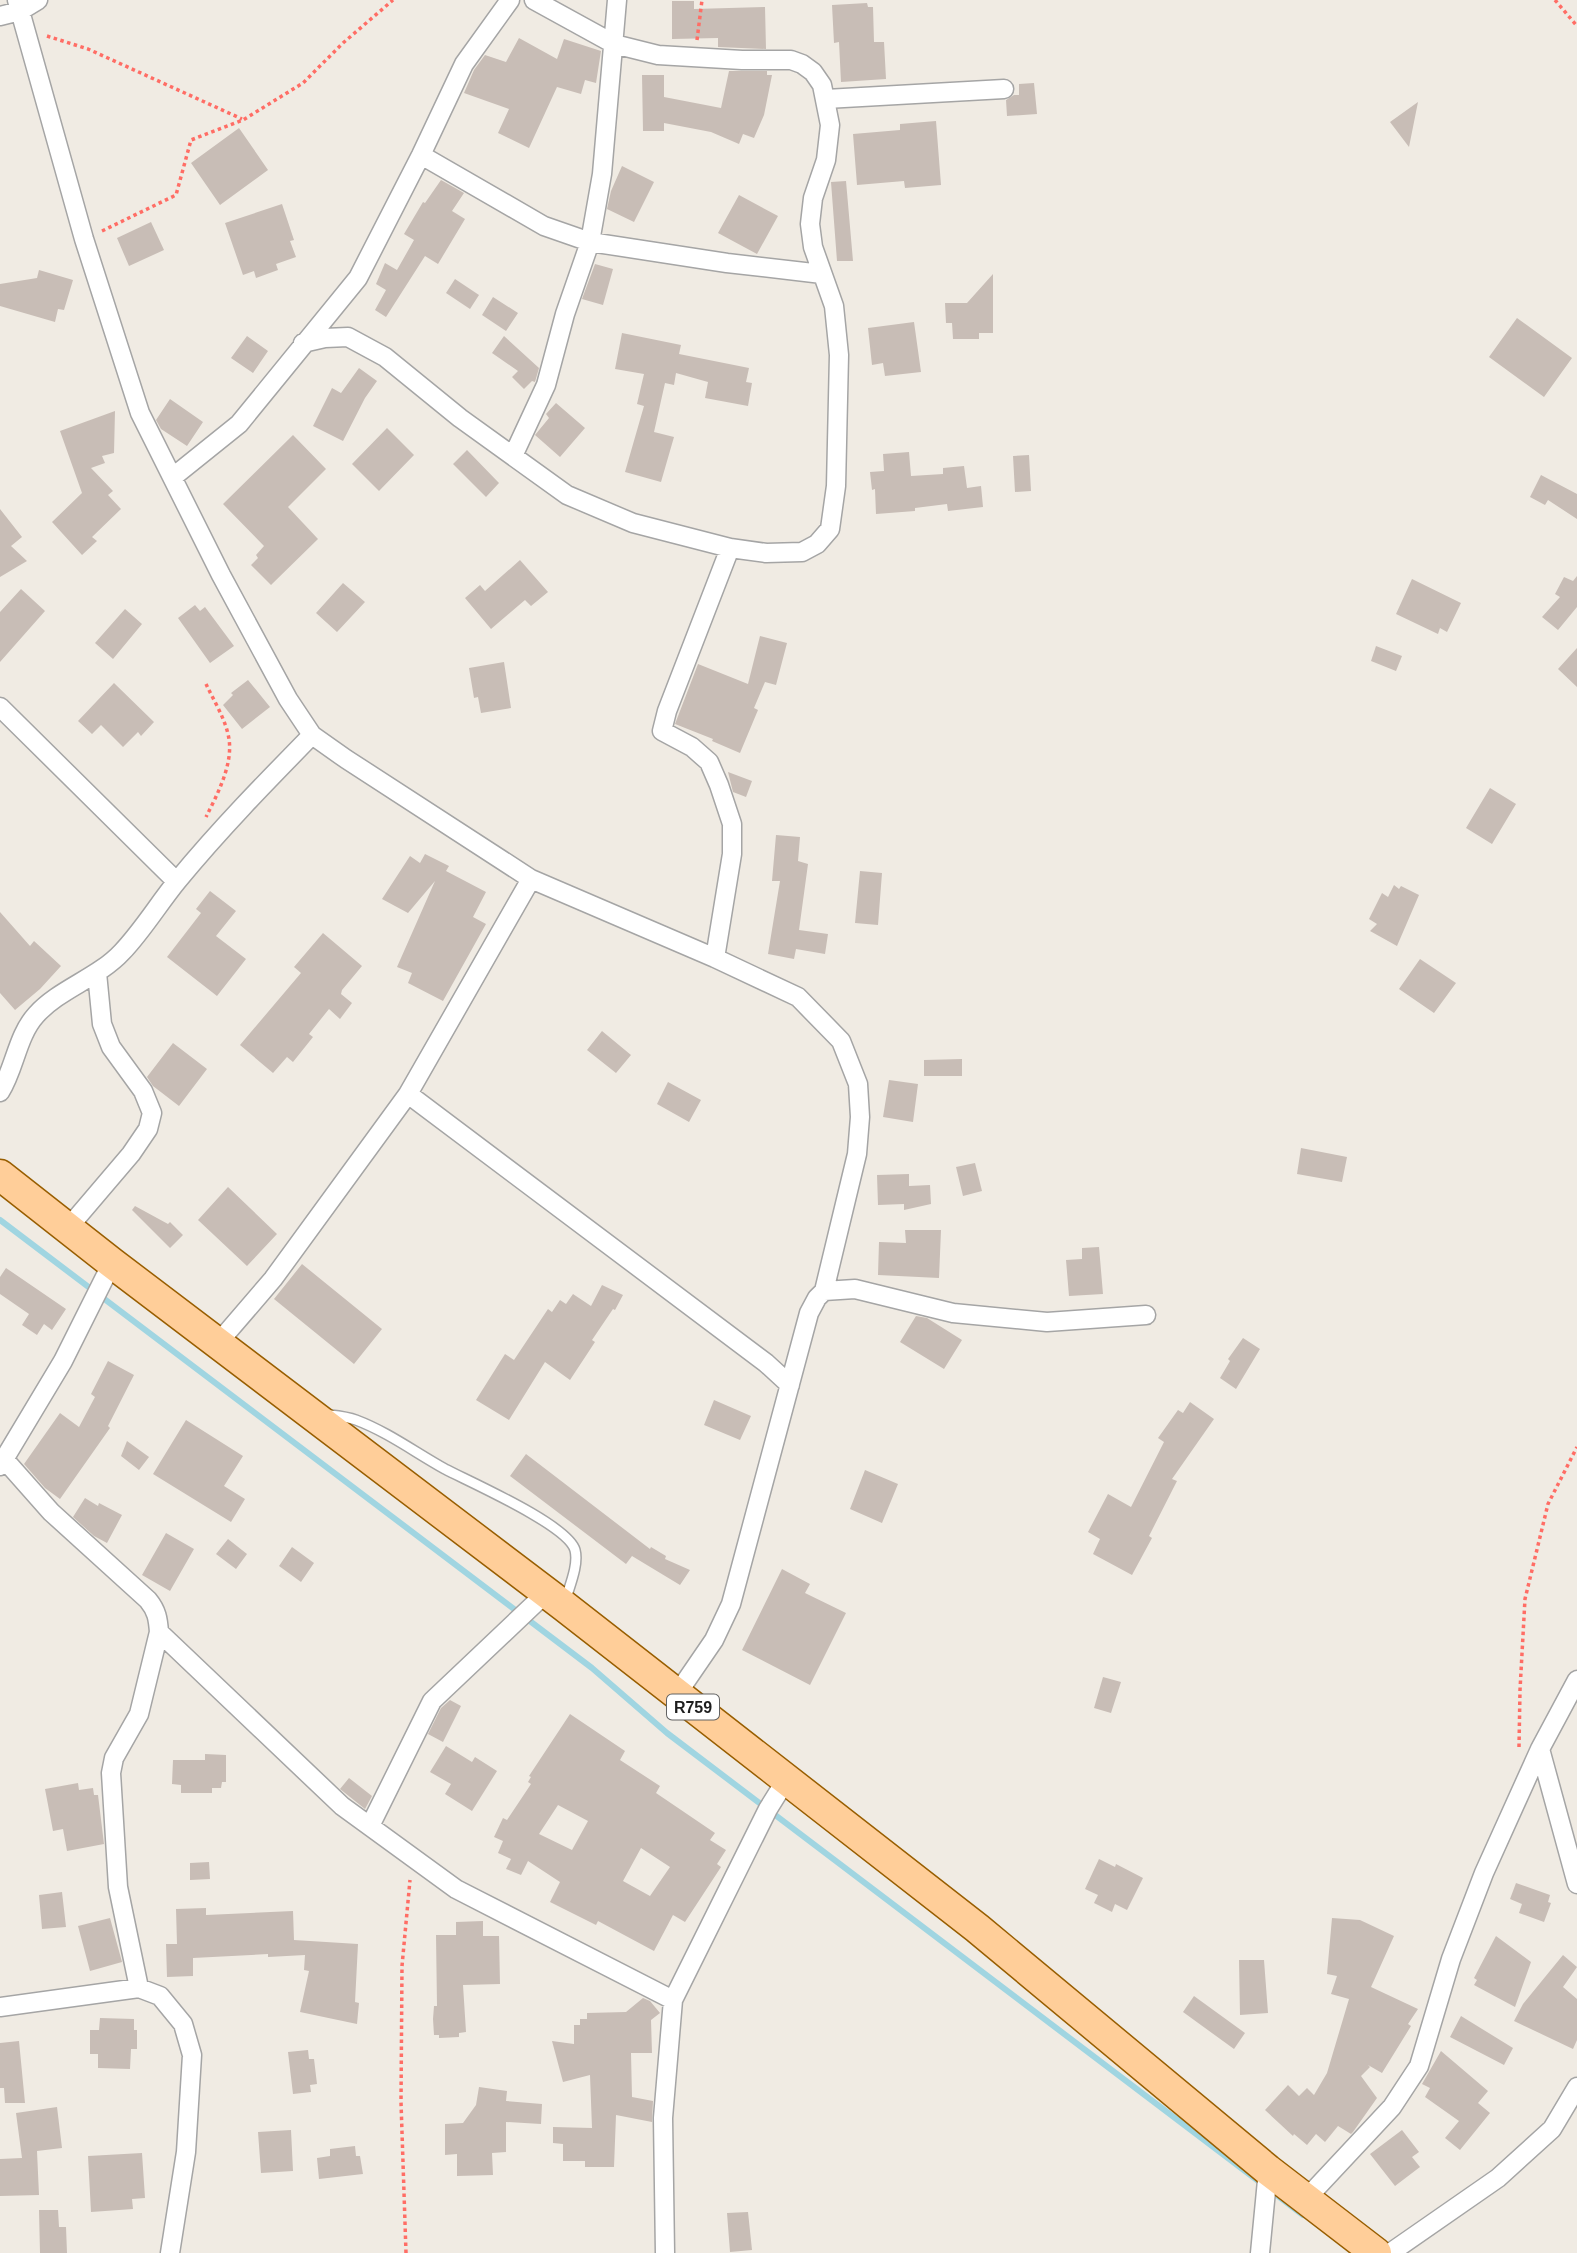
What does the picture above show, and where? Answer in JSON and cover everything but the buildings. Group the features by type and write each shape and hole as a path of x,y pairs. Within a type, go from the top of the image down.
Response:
{"main road":[{"name":"R759","path":"0,1175 555,1599 977,1928 1268,2170 1376,2253"}],"street":[{"path":"0,16 18,5 38,0"},
{"path":"173,477 239,424 358,278 464,64 510,0"},
{"path":"303,343 348,337 385,358 460,418 567,495 634,523 730,548 766,553 802,552 817,544 830,529 836,486 839,355 834,306 813,247 810,225 813,198 825,160 830,125 822,85 813,72 791,60 658,55 614,44 534,0"},
{"path":"513,456 546,384 565,314 590,242 602,174 617,0"},
{"path":"18,5 84,239 140,414 221,575 288,699 312,735 531,879 715,958 798,997 841,1041 858,1084 860,1117 857,1154 824,1291 809,1313 731,1604 714,1640 677,1694"},
{"path":"826,99 1004,89"},
{"path":"421,155 544,226 590,242 822,274"},
{"path":"715,958 732,854 732,824 709,762 691,747 663,731 667,710 730,548"},
{"path":"0,707 177,881"},
{"path":"0,1091 9,1077 19,1045 37,1014 121,953 230,818 312,735"},
{"path":"218,1343 273,1279 408,1094 531,879"},
{"path":"68,1228 131,1154 148,1129 152,1113 143,1091 111,1047 102,1024 97,973"},
{"path":"408,1094 766,1363 790,1385"},
{"path":"112,1263 63,1361 2,1463 156,1609 159,1632 139,1714 114,1758 111,1773 118,1888 139,1988"},
{"path":"824,1291 855,1289 953,1313 1047,1322 1146,1315"},
{"path":"766,1363 798,1355"},
{"path":"370,1826 432,1701 555,1599"},
{"path":"159,1632 342,1806 456,1889 673,2000"},
{"path":"1306,2200 1392,2108 1419,2066 1451,1959 1484,1873 1539,1749 1577,1680"},
{"path":"1539,1749 1577,1884"},
{"path":"665,2253 663,2118 673,2000 768,1809 786,1780"},
{"path":"0,2007 139,1988 160,1996 183,2024 192,2055 186,2152 170,2253"},
{"path":"1390,2253 1498,2178 1552,2129 1577,2087"},
{"path":"1260,2253 1268,2170"}],"lane":[{"path":"304,1409 356,1420 509,1500 569,1540 575,1551 573,1574 555,1599"}],"path":[{"path":"84,239 176,195 191,140 243,120 303,83 343,43 393,0"},
{"path":"688,57 699,32 702,0"},
{"path":"1555,0 1577,26"},
{"path":"24,29 88,49 243,120"},
{"path":"202,824 223,779 229,758 229,740 206,684"},
{"path":"1519,1758 1525,1599 1548,1504 1577,1447"},
{"path":"406,2253 401,2102 402,1966 412,1857"}],"waterway":[{"path":"0,1220 592,1668 667,1733 1303,2215"}]}
